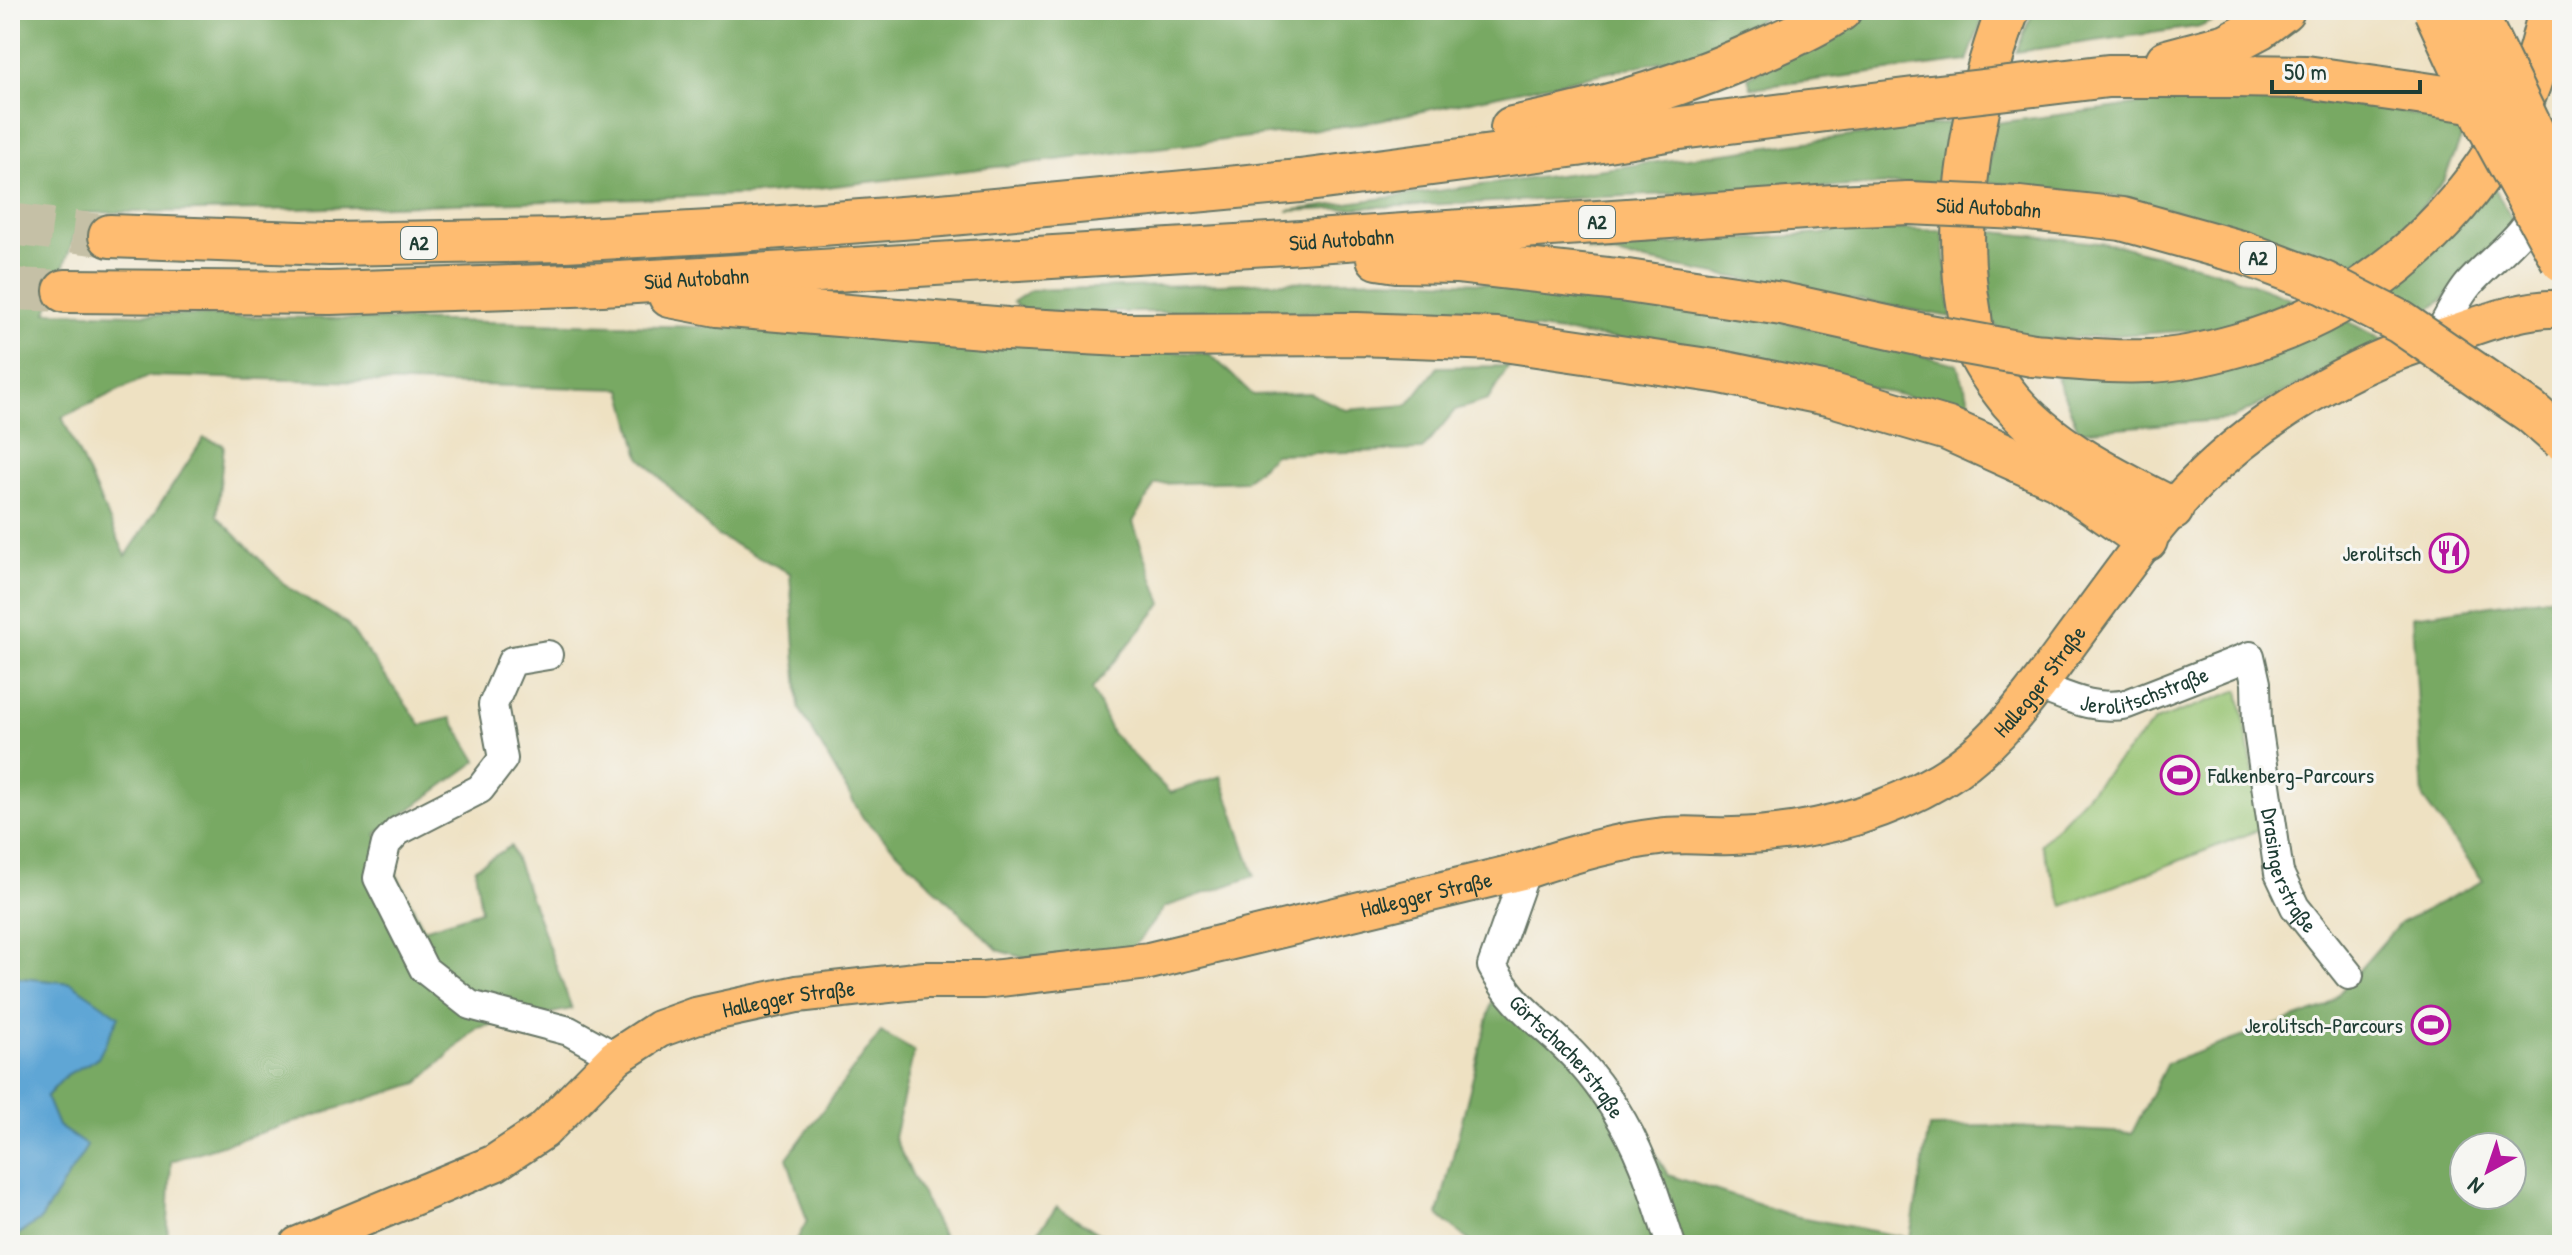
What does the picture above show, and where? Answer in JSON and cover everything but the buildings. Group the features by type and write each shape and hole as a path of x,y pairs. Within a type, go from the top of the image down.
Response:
{"highway":[{"path":"1300,181 1405,149 1556,119 1684,82 1820,23 1840,10"},
{"path":"2008,10 1992,55 1966,176 1963,275 1975,345 2012,402 2044,433 2159,525"},
{"path":"2108,76 2227,45 2259,28 2283,10"},
{"path":"2435,10 2489,127 2562,260"},
{"path":"2474,10 2562,186"},
{"path":"1286,243 1397,261 1456,262 1627,281 1782,304 2033,355 2151,362 2209,353 2303,322 2336,305 2384,274 2439,223 2492,158 2513,122 2541,51 2550,10"},
{"name":"Süd Autobahn","path":"110,236 330,244 565,240 941,215 1300,181 1577,145 1672,129 2108,76 2306,77 2507,107 2562,130"},
{"name":"Süd Autobahn","path":"65,291 330,293 602,284 1817,207 1909,203 2019,208 2122,219 2244,253 2324,283 2400,322 2531,412 2562,439"},
{"path":"602,284 717,305 1007,329 1123,335 1357,334 1497,339 1721,372 1832,395 1948,429 2159,525"}],"main road":[{"name":"Hallegger Straße","path":"298,1245 511,1153 543,1131 616,1057 677,1021 797,994 925,980 983,980 1149,961 1638,840 1662,836 1734,836 1804,830 1865,815 1902,801 1968,763 1990,742 2038,686 2159,525 2223,458 2296,403 2373,361 2409,346 2519,313 2562,309"}],"street":[{"path":"2436,338 2468,286 2524,230 2539,207 2562,154"},
{"path":"548,655 512,661 493,705 503,759 480,789 398,831 386,844 378,878 424,969 470,1005 569,1031 616,1057"},
{"name":"Jerolitschstraße","path":"2038,686 2085,703 2114,707 2250,656"},
{"name":"Drasingerstraße","path":"2250,656 2279,873 2295,907 2349,975"},
{"name":"Görtschacherstraße","path":"1526,870 1492,966 1503,987 1527,1014 1577,1059 1610,1101 1643,1163 1671,1245"}],"green space":[{"path":"10,10 1776,10 1696,54 1360,124 767,194 83,213 47,312 747,328 1210,354 1253,395 1310,393 1346,410 1408,405 1438,367 1509,366 1488,400 1455,410 1422,450 1274,454 1245,481 1155,484 1133,522 1162,604 1092,689 1112,733 1170,793 1221,776 1255,876 1165,907 1128,954 1037,962 998,950 863,818 799,708 790,573 716,535 640,457 622,389 149,376 62,417 126,556 204,438 224,445 217,516 286,586 346,623 421,725 451,718 477,761 376,834 424,929 481,911 475,868 511,846 572,1009 477,1028 418,1083 171,1161 167,1245 10,1245 10,1240 41,1219 87,1146 58,1126 46,1098 66,1075 98,1058 71,983 10,977"},
{"path":"1874,10 1986,10 1967,61 1751,88 1748,77"},
{"path":"2034,10 2235,10 2202,26 2016,52"},
{"path":"2284,100 2383,107 2465,129 2444,180 2395,241 2345,267 2239,227 2125,198 1986,182 1996,123 2165,101"},
{"path":"1950,123 1945,182 1287,211"},
{"path":"2490,182 2518,227 2472,275 2426,313 2384,289"},
{"path":"1856,227 1943,231 1951,317 1586,250 1822,234"},
{"path":"1976,230 2117,245 2215,270 2295,300 2213,329 2041,340 1996,327 1976,286"},
{"path":"1381,279 1534,285 1775,320 1957,364 1974,413 1734,354 1405,312 1027,312 1013,302 1031,290"},
{"path":"2342,318 2384,341 2232,419 2079,431 2057,378"},
{"path":"2562,595 2562,1245 1474,1245 1438,1215 1495,990 1607,1069 1668,1175 1794,1216 1910,1238 1929,1127 1993,1126 2132,1133 2167,1063 2327,1007 2400,923 2483,881 2423,799 2413,616"},
{"name":"Falkenberg-Parcours","path":"2239,690 2263,828 2063,906 2041,844 2155,721"},
{"path":"881,1032 914,1051 894,1138 947,1245 794,1245 807,1221 787,1158"},
{"path":"1057,1207 1118,1245 1028,1245"}],"water":[{"path":"10,977 71,983 119,1016 98,1058 66,1075 46,1097 58,1126 87,1146 41,1219 10,1240"}],"tunnel":[{"path":"10,224 110,236"},
{"path":"10,289 65,291"}],"place":[{"name":"Jerolitsch","path":"2449,553"},
{"name":"Falkenberg-Parcours","path":"2180,775"},
{"name":"Jerolitsch-Parcours","path":"2431,1025"}]}
